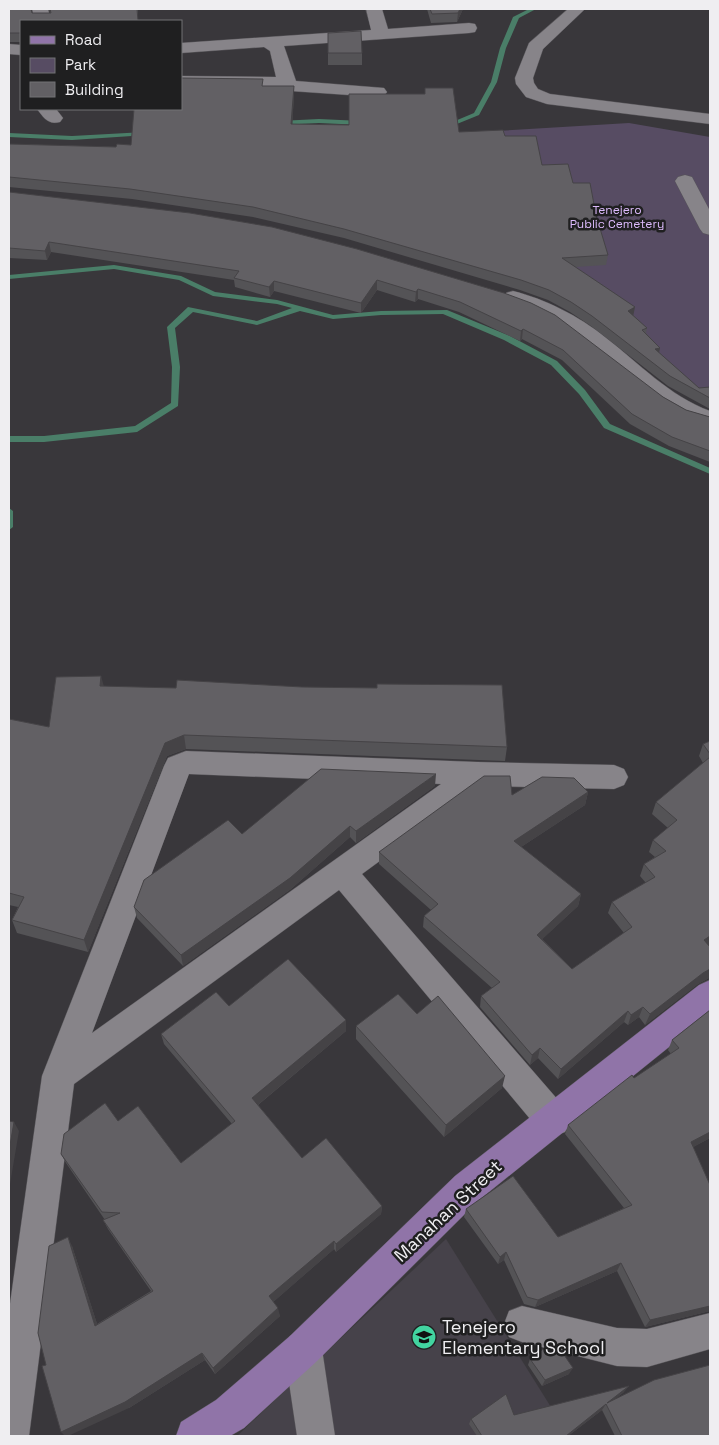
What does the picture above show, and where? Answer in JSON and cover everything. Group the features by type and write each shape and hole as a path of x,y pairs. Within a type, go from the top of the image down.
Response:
{"main road":[{"name":"Manahan Street","path":"195,1436 230,1414 303,1349 467,1188 710,995"}],"street":[{"path":"374,9 381,34"},
{"path":"577,9 535,46 524,78 525,84 532,93 547,99 710,120"},
{"path":"182,52 266,41 469,28"},
{"path":"266,41 278,49 286,82 291,86 378,92"},
{"path":"182,81 286,82"},
{"path":"685,181 710,229"},
{"path":"493,290 556,315 597,341 660,396 692,414 710,419"},
{"path":"10,1436 59,1076 178,766 186,762 477,774 614,777"},
{"path":"59,1076 477,774"},
{"path":"342,872 553,1120"},
{"path":"522,1324 627,1348 646,1348 710,1331"},
{"path":"303,1349 316,1436"}],"shaded area":[{"name":"Tenejero Elementary School","path":"446,1239 569,1436 237,1436"}],"green space":[{"name":"Tenejero Public Cemetery","path":"629,123 710,137 710,388 680,392 649,362 464,133"}],"building":[{"path":"9,9 31,9 32,13 51,13 50,9 137,9 138,20 20,20 20,33 9,33"},
{"path":"430,9 460,9 458,13 432,14"},
{"path":"361,31 362,53 328,53 328,33"},
{"path":"182,78 263,79 262,86 294,86 291,124 349,125 349,94 425,94 425,88 453,88 459,132 503,130 505,136 536,136 542,165 568,164 573,183 590,183 596,215 608,255 562,258 635,307 628,311 647,328 642,330 660,348 655,349 699,388 710,387 710,398 670,376 571,302 549,290 521,280 344,229 253,207 130,189 9,177 9,144 116,147 117,144 131,145 134,110 182,110"},
{"path":"9,192 190,213 272,227 357,249 504,293 531,303 555,315 663,397 686,410 710,417 710,451 672,437 632,414 563,350 523,329 521,331 460,302 418,289 416,292 377,280 361,303 274,281 269,287 234,278 239,271 49,242 45,251 9,248"},
{"path":"101,676 100,686 176,688 177,680 302,687 377,688 377,684 502,685 507,747 184,735 165,743 84,940 12,920 24,897 9,893 9,719 49,727 56,677"},
{"path":"710,741 710,754 703,744"},
{"path":"710,757 710,936 704,940 710,947 710,969 650,1014 643,1007 631,1015 628,1011 561,1069 540,1048 532,1055 481,996 500,982 424,916 438,904 379,852 484,776 510,776 512,795 542,777 574,778 588,792 514,841 581,894 537,935 572,969 632,927 612,902 655,877 644,864 666,851 653,840 677,820 656,802"},
{"path":"321,769 436,774 356,831 350,826 290,878 181,955 134,907 144,880 228,820 242,834"},
{"path":"288,959 346,1020 252,1098 302,1158 326,1138 382,1206 336,1244 334,1241 269,1296 278,1308 213,1368 202,1353 125,1402 61,1432 42,1366 46,1365 38,1333 49,1246 68,1237 95,1326 153,1291 103,1220 120,1213 102,1212 61,1154 64,1134 105,1103 118,1121 138,1106 181,1163 235,1121 161,1034 216,992 229,1006"},
{"path":"398,994 417,1014 438,996 505,1076 446,1125 356,1026"},
{"path":"710,1010 710,1132 691,1142 710,1185 710,1306 650,1320 621,1263 538,1300 527,1297 506,1252 500,1257 466,1209 513,1176 558,1237 632,1205 568,1125 632,1075 634,1078 679,1048 672,1040"},
{"path":"9,1121 14,1122 9,1151"},
{"path":"550,1344 558,1346 573,1368 545,1380 530,1359"},
{"path":"710,1365 710,1436 622,1436 606,1404 566,1436 482,1436 471,1419 506,1394 514,1415 629,1386 607,1403 654,1380"}],"waterway":[{"path":"445,127 477,114 494,82 503,48 516,17 533,9"},
{"path":"279,123 319,121 362,123"},
{"path":"9,135 72,138 145,134"},
{"path":"9,277 114,267 181,278 213,294 277,302 300,308"},
{"path":"9,439 44,439 137,429 175,404 176,367 171,327 191,309 257,323 300,308"},
{"path":"300,308 333,317 381,313 444,312 507,338 554,363 582,392 607,426 710,471"},
{"path":"9,511 9,527"}],"place":[{"name":"Tenejero Elementary School","path":"424,1337"}]}
